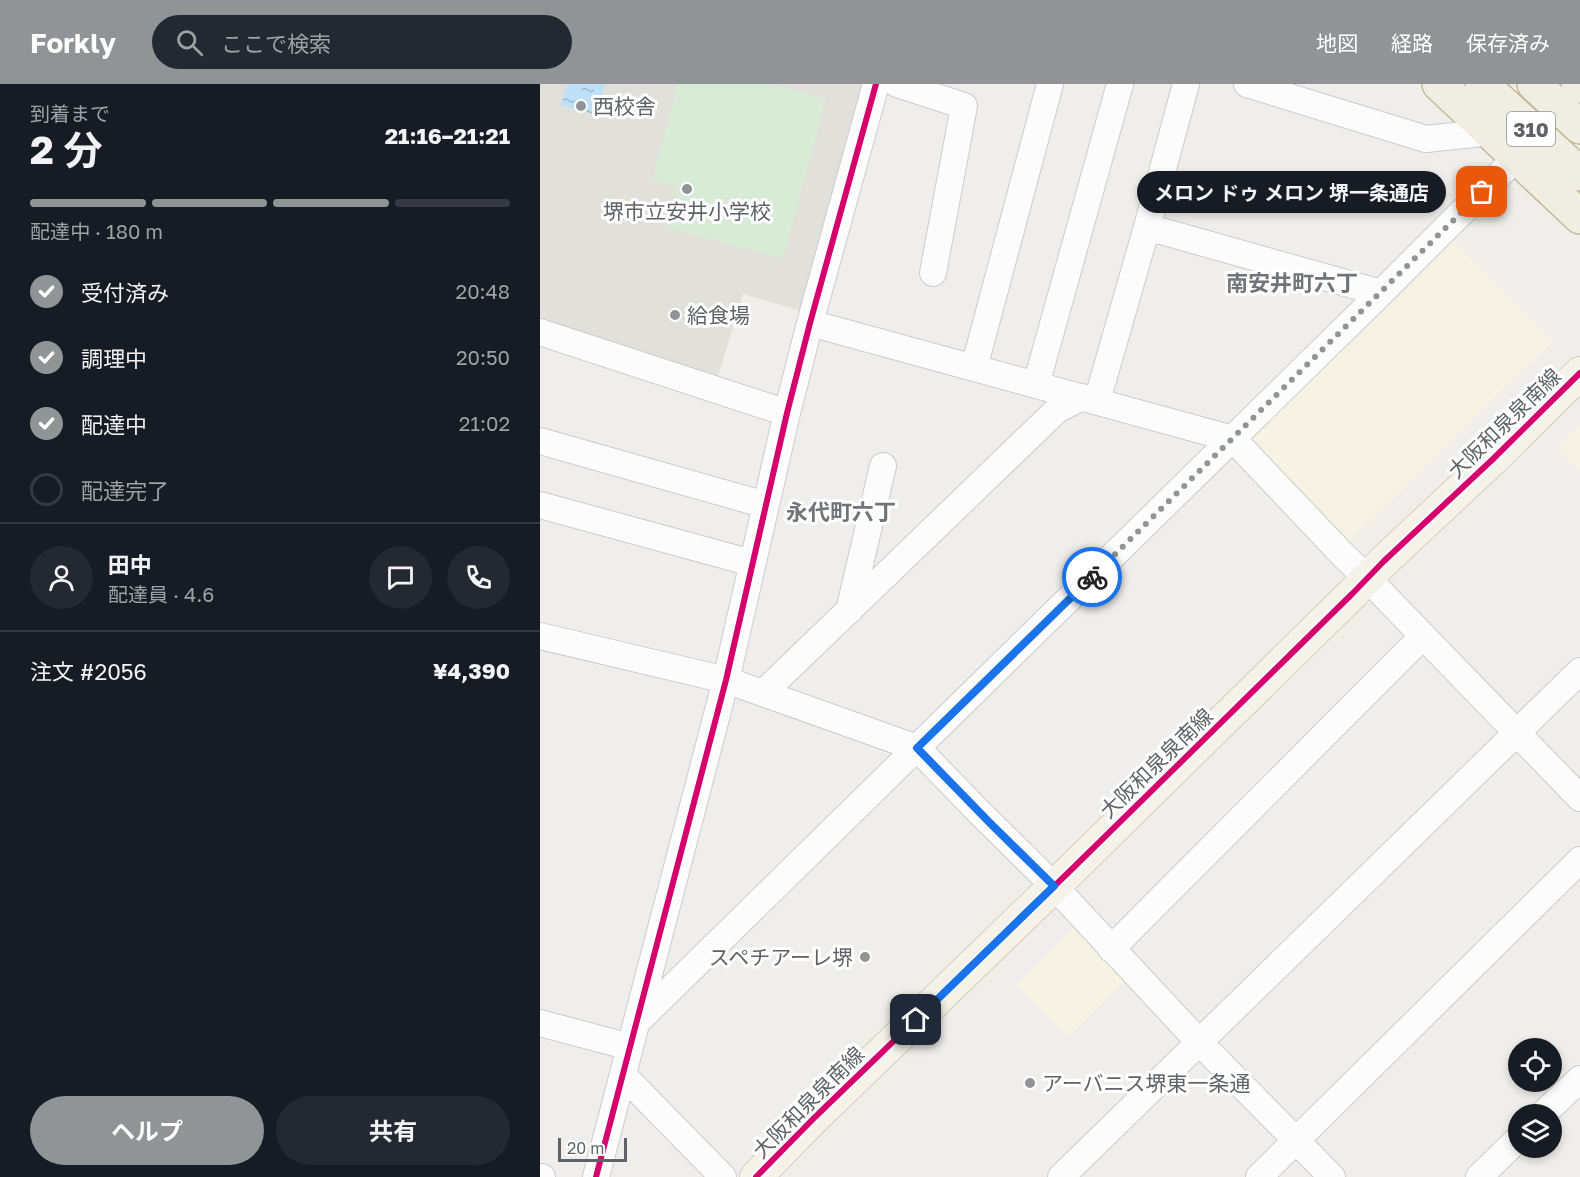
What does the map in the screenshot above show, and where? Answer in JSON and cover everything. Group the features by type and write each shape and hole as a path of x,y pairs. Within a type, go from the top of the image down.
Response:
{"highway":[{"path":"1439,84 1580,217"},
{"name":"310","path":"1482,84 1580,174"},
{"name":"310","path":"1534,84 1580,127"}],"main road":[{"name":"大阪和泉泉南線","path":"756,1177 1580,372"}],"street":[{"path":"596,1177 726,680 810,323 876,84"},
{"path":"897,84 964,106 933,273"},
{"path":"974,368 1050,84"},
{"path":"1036,385 1120,84"},
{"path":"1089,399 1147,227 1186,84"},
{"path":"1247,84 1426,139 1492,132"},
{"path":"637,1022 1233,439 1516,158"},
{"path":"1147,227 1381,293"},
{"path":"810,323 1233,439 1580,798"},
{"path":"540,332 787,413"},
{"path":"763,693 1058,410 1089,399"},
{"path":"540,441 766,505"},
{"path":"849,611 884,466"},
{"path":"540,505 752,563"},
{"path":"540,636 726,680 917,748 1054,886 1199,1042 1332,1177"},
{"path":"1112,949 1423,636"},
{"path":"1061,1177 1580,671"},
{"path":"1259,1177 1580,860"},
{"path":"540,1023 630,1047"},
{"path":"623,1075 723,1177"},
{"path":"1554,1104 1580,1079"},
{"path":"1479,1177 1508,1149"}],"shaded area":[{"name":"堺市立安井小学校","path":"540,84 862,84 803,307 799,310 743,294 717,379 540,323"},
{"path":"1447,234 1553,341 1348,542 1242,435"},
{"path":"1580,424 1580,472 1556,447"},
{"path":"1073,928 1125,980 1069,1037 1016,985"}],"green space":[{"path":"678,84 771,84 826,99 783,259 666,227 677,187 652,180"}],"water":[{"path":"567,84 605,84 597,115 561,105"}],"cycle path":[{"path":"596,1177 726,680 810,323 876,84"},
{"path":"756,1177 1384,561 1493,459 1580,373"}],"way so far":[{"path":"1092,577 1482,192"}],"place":[{"name":"西校舎","path":"581,106"},
{"name":"堺市立安井小学校","path":"687,189"},
{"name":"メロン ドゥ メロン 堺一条通店","path":"1482,192"},
{"name":"給食場","path":"675,315"},
{"name":"スペチアーレ堺","path":"865,957"},
{"name":"アーバニス堺東一条通","path":"1030,1083"}],"district":[{"name":"南安井町六丁","path":"1292,282"},
{"name":"永代町六丁","path":"841,511"}],"route":[{"path":"916,1020 1054,886 917,748 1092,577"}]}
